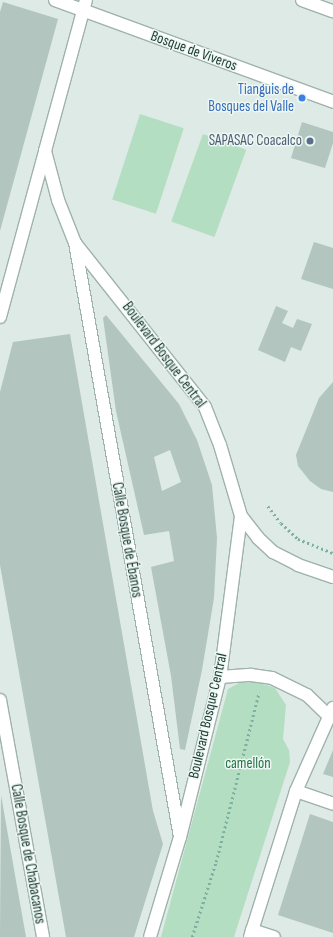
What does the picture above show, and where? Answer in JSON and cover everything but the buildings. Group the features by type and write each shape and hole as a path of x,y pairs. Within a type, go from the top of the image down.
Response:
{"street":[{"name":"Bosque de Viveros","path":"55,0 84,5 333,102"},
{"path":"302,0 333,11"},
{"name":"Boulevard Bosque Central","path":"84,5 45,151 58,200 75,243 205,407 241,516 220,677 180,837 150,937"},
{"path":"0,318 45,151"},
{"name":"Calle Bosque de Ébanos","path":"75,243 180,837"},
{"path":"241,516 258,538 273,552 298,565 333,577"},
{"path":"220,677 252,675 272,678 307,695 331,712 296,791 251,933 274,937"},
{"name":"Calle Bosque de Chabacanos","path":"0,700 43,937"},
{"path":"296,791 333,804"}],"path":[{"path":"268,506 281,524 298,539 333,553"},
{"path":"192,937 216,862 259,692 265,694"}],"green space":[{"path":"140,114 184,128 156,214 112,200"},
{"path":"203,134 246,150 214,237 171,221"},
{"name":"camellón","path":"255,681 275,688 286,705 283,739 289,750 290,762 234,937 161,937 228,689 239,683"}],"place":[{"name":"Tianguis de Bosques del Valle","path":"302,98"},
{"name":"SAPASAC Coacalco","path":"310,141"}]}
